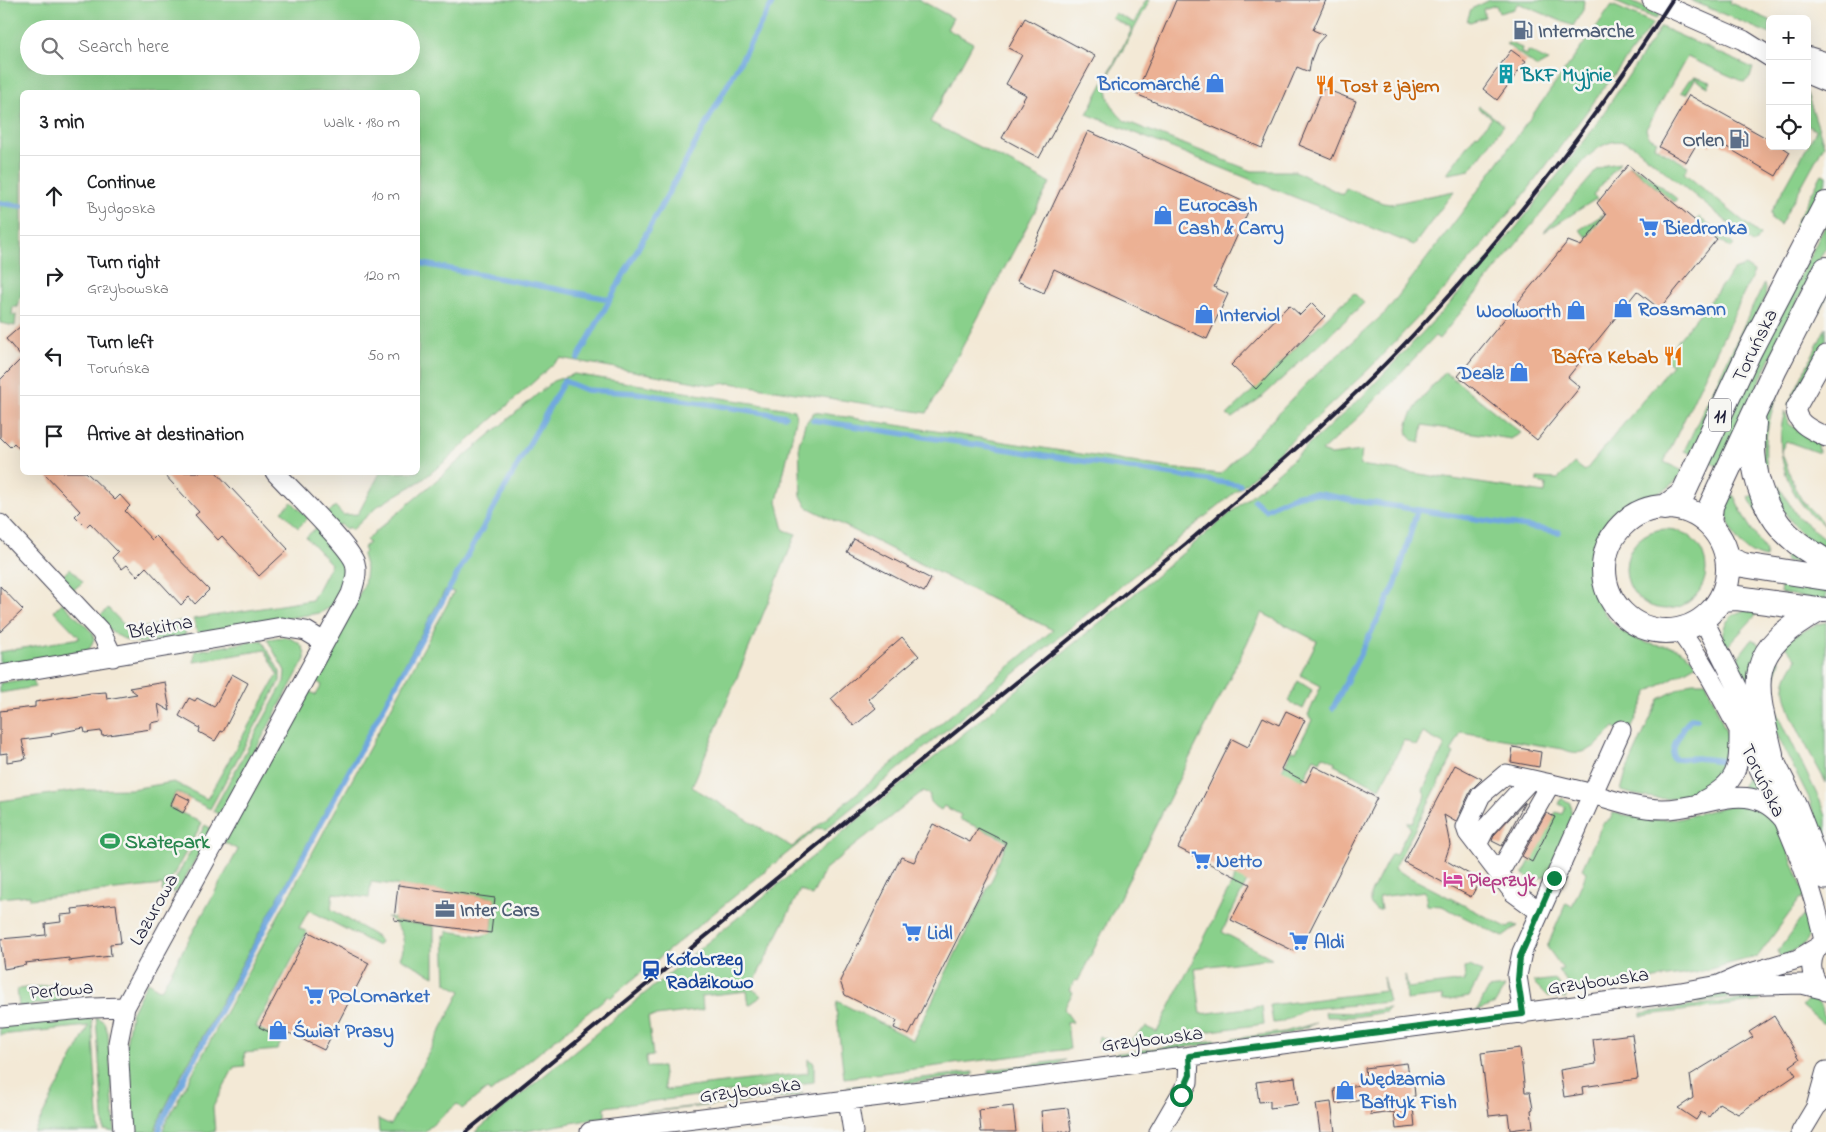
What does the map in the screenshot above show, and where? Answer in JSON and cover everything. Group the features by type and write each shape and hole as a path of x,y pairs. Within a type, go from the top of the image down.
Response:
{"main road":[{"name":"Toruńska","path":"1664,508 1683,494 1757,337 1826,204"},
{"name":"Toruńska","path":"1709,524 1711,506 1758,405 1826,269"},
{"path":"1758,405 1752,441 1761,492 1782,528 1792,540 1826,562"},
{"name":"11","path":"1664,508 1692,513 1709,524 1721,540 1728,559 1728,580 1721,600 1703,619 1679,630 1659,631 1633,622 1614,602 1605,577 1606,556 1617,532 1638,514 1664,508"},
{"path":"1728,559 1742,565 1826,578"},
{"path":"1721,600 1738,598 1823,610"},
{"path":"1771,754 1759,705 1759,669 1770,647 1783,632 1823,610"}],"street":[{"path":"1652,0 1743,40 1766,54"},
{"path":"1743,40 1766,45"},
{"path":"1811,57 1826,62"},
{"path":"1811,76 1826,82"},
{"path":"1826,355 1796,408 1798,421 1826,437"},
{"name":"Lazurowa","path":"123,1132 118,1043 125,1007 351,594 356,580 355,563 346,548 278,475"},
{"path":"0,524 101,632 113,657"},
{"name":"Toruńska","path":"1703,619 1798,805 1826,880"},
{"name":"Błękitna","path":"0,674 113,657 282,627 306,631 324,642"},
{"name":"Toruńska","path":"1679,630 1703,662 1764,777 1784,820 1812,893 1823,942"},
{"path":"1694,805 1724,788 1735,774 1738,766 1739,729"},
{"path":"1523,1014 1518,980 1518,965 1524,946 1622,730"},
{"path":"1539,911 1513,892 1472,839 1466,827 1481,795 1506,774 1644,808 1664,809 1750,797 1770,805 1784,820"},
{"path":"1472,839 1485,828 1530,780"},
{"path":"1498,873 1550,784"},
{"path":"1823,942 1813,957 1812,968 1815,980 1824,990"},
{"name":"Grzybowska","path":"1719,985 1740,976 1798,959 1823,942"},
{"name":"Grzybowska","path":"590,1132 1523,1014 1719,985 1742,987 1802,984 1824,990"},
{"name":"Perłowa","path":"0,1017 92,1008 125,1007"},
{"path":"1159,1132 1188,1082 1190,1075 1189,1056"},
{"path":"1801,1132 1821,1102 1826,1071"},
{"path":"848,1100 853,1132"}],"green space":[{"path":"0,0 920,0 953,18 947,29 973,43 930,122 1050,183 927,413 730,383 712,385 560,358 448,459 422,480 378,506 352,530 349,527 346,529 340,524 337,526 326,515 335,506 343,515 358,514 379,475 420,475 420,90 20,90 20,298 18,307 13,307 12,315 16,315 15,326 0,323"},
{"path":"1146,0 1150,0 1108,77 1107,90 1110,102 1125,121 1252,171 1295,171 1343,195 1346,188 1383,203 1391,204 1454,191 1414,245 1087,114 1132,29 1112,18 1115,13 1134,23"},
{"path":"1490,0 1584,0 1583,10 1573,26 1518,3 1514,9 1499,13 1496,5 1483,9 1485,17 1470,22 1467,21 1471,9"},
{"path":"1616,0 1627,0 1659,14 1656,19 1615,2"},
{"path":"1690,0 1731,0 1730,3 1766,18 1766,32"},
{"path":"1612,5 1653,23 1521,199 1444,290 1369,369 1246,483 826,829 818,828 610,998 608,996 490,1093 487,1089 462,1109 457,1104 424,1132 379,1132 378,1119 391,1125 461,991 446,983 444,935 447,936 447,931 481,936 491,933 495,898 371,882 369,898 333,893 331,909 377,937 380,942 378,946 309,910 299,928 307,932 256,1027 282,1041 277,1050 244,1053 245,1066 234,1067 213,1107 215,1132 163,1132 165,1124 454,592 445,590 178,1082 155,1132 131,1131 125,1052 131,1014 147,982 161,990 238,850 224,842 309,691 316,695 322,685 314,680 364,585 366,569 362,555 365,552 363,548 369,543 366,540 553,381 574,374 795,410 796,420 777,501 784,530 796,534 692,787 792,847 1053,630 807,507 801,496 799,444 805,424 814,412 1170,468 1221,474 1310,380 1386,312 1466,207"},
{"path":"1661,27 1753,68 1750,78 1744,82 1687,57 1646,129 1648,136 1657,141 1654,146 1688,166 1684,173 1760,235 1754,244 1634,146 1620,141 1606,144 1594,151 1583,162 1439,339 1435,336 1364,412 1322,451 1331,455 1362,451 1360,465 1545,493 1546,484 1537,482 1537,478 1558,479 1574,463 1585,471 1672,365 1664,358 1734,270 1745,266 1754,272 1664,462 1683,471 1669,487 1655,494 1639,498 1622,507 1599,534 1593,550 1592,584 1598,601 1607,616 1619,629 1629,635 1650,644 1677,648 1688,654 1697,664 1648,692 1629,734 1614,727 1598,744 1586,751 1571,752 1563,749 1461,732 1451,752 1454,754 1394,869 1508,928 1513,924 1518,926 1503,937 1442,906 1427,905 1425,891 1379,897 1381,910 1376,910 1370,903 1370,895 1391,854 1396,854 1410,828 1407,822 1413,822 1426,796 1423,790 1445,745 1423,733 1416,746 1404,740 1380,788 1334,765 1335,762 1323,756 1320,761 1314,758 1303,780 1289,796 1222,932 1272,958 1195,968 1201,1014 1262,1006 1264,1024 1104,1045 1098,1042 1099,1036 1113,1042 1129,1041 1146,1027 1157,1032 1245,857 1240,854 1292,750 1296,751 1312,720 1308,715 1321,686 1300,675 1317,641 1262,613 1078,981 1075,980 1069,990 1073,992 1064,1009 1073,1022 1067,1023 1070,1049 844,1078 836,1008 837,1001 913,1040 996,871 995,868 1008,841 959,819 961,815 944,806 941,810 931,802 930,795 923,791 825,869 812,896 800,890 751,988 762,996 749,1005 747,991 702,996 703,1010 648,1017 653,1056 646,1057 647,1067 662,1067 665,1090 808,1073 808,1059 814,1063 814,1082 605,1107 605,1117 527,1131 475,1132 1126,601 1272,478 1362,397 1452,301 1518,225 1586,139"},
{"path":"1509,43 1522,48 1521,53 1527,55 1528,51 1548,61 1537,67 1506,44"},
{"path":"1695,77 1711,82 1708,87 1695,79 1686,94 1681,92 1689,80"},
{"path":"1811,105 1824,145 1780,225 1772,219 1771,212 1805,150 1811,150 1811,140 1816,131 1811,128"},
{"path":"1479,106 1504,125 1470,170 1449,174 1447,173 1476,134 1478,135 1492,118 1478,108"},
{"path":"1620,163 1593,195 1598,201 1596,199 1544,232 1597,170 1607,165"},
{"path":"1628,165 1643,172 1677,199 1674,202"},
{"path":"1822,174 1826,176 1825,183 1816,206 1800,223 1794,226"},
{"path":"1604,214 1587,237 1579,230"},
{"path":"1699,217 1734,245 1731,248 1696,221"},
{"path":"1826,224 1826,247 1801,294 1719,467 1709,462 1741,393"},
{"path":"1764,283 1766,296 1691,454 1684,451"},
{"path":"1826,289 1826,298 1783,380 1768,425 1767,468 1761,470 1765,415"},
{"path":"1354,293 1364,303 1262,397 1232,418 1227,415 1321,323"},
{"path":"1826,327 1826,340 1789,406 1788,405"},
{"path":"1445,372 1521,433 1511,439 1423,425 1420,443 1410,438 1407,430 1409,420 1423,397"},
{"path":"1785,411 1789,424 1818,443 1819,453 1786,441 1781,450 1781,427"},
{"path":"1782,452 1796,490 1803,502 1826,526 1802,504 1793,490 1786,475"},
{"path":"1778,485 1797,516 1826,540 1826,554 1807,542 1767,489"},
{"path":"1728,493 1734,496 1745,519 1766,552 1765,558 1755,555 1746,549 1733,533 1727,513"},
{"path":"1756,494 1811,564 1785,561 1786,555 1778,547 1748,497"},
{"path":"292,502 308,518 298,528 282,511"},
{"path":"316,528 338,551 347,568 346,584 333,605 319,613 198,633 193,619 312,600 331,564 306,537"},
{"path":"1666,529 1681,532 1694,541 1703,554 1706,569 1703,584 1694,597 1681,606 1666,609 1651,606 1638,597 1629,584 1626,569 1629,554 1638,541 1651,532"},
{"path":"70,568 83,582 72,591 61,578"},
{"path":"1782,580 1826,587 1826,601 1780,593"},
{"path":"62,603 93,633 94,639 89,650 0,665 0,652 80,638 54,611"},
{"path":"108,608 129,630 186,620 185,636 148,642 128,640 109,629 98,618"},
{"path":"1746,610 1757,611 1756,615 1724,650 1723,630 1725,625 1733,616"},
{"path":"1826,622 1826,783 1789,708 1785,687 1797,659 1783,642 1815,625"},
{"path":"284,637 292,639 302,646 305,659 220,815 213,811 284,682 285,671 267,639"},
{"path":"1752,639 1762,647 1748,688 1733,667 1737,665 1739,656"},
{"path":"262,640 280,672 280,681 210,809 176,792 169,807 202,823 170,881 166,880 164,882 169,884 167,892 162,891 163,885 30,899 30,895 0,898 0,801 81,790 131,789 174,782 207,799 278,674 265,650 194,662 195,651"},
{"path":"1773,656 1780,661 1772,688 1775,708 1823,807 1826,817 1826,851 1809,798 1768,717"},
{"path":"33,678 35,687 0,693 0,683"},
{"path":"1298,681 1312,690 1303,709 1288,701"},
{"path":"1692,682 1706,682 1733,749 1732,769 1707,790 1687,797 1676,799 1653,798 1621,791 1626,772 1659,699"},
{"path":"1750,768 1762,792 1742,788"},
{"path":"1562,798 1570,803 1572,818 1547,875 1538,879 1529,878 1523,874 1556,812 1562,814 1565,807 1559,804"},
{"path":"1742,802 1775,818 1806,897 1800,899 1758,956 1695,973 1574,991 1558,970 1563,969 1547,947 1566,903 1572,906 1587,872 1582,869 1603,823 1610,820 1613,813 1649,819 1678,819"},
{"path":"205,825 212,829 178,891 171,893 176,878"},
{"path":"1811,914 1809,938 1801,946 1780,958 1778,951 1803,916"},
{"path":"387,917 394,918 396,921 434,926 434,976 400,958 403,946 402,935 396,925"},
{"path":"1470,966 1482,972 1469,997 1443,1001 1442,996 1406,1000 1405,975 1408,988 1465,981 1464,967"},
{"path":"1383,977 1389,1002 1307,1009 1281,1022 1273,1023 1270,1005 1385,991"},
{"path":"1555,979 1565,991 1566,999 1547,996 1533,982"},
{"path":"60,984 62,1001 19,1007 17,989"},
{"path":"1505,987 1495,1004 1477,1011 1488,989"},
{"path":"1721,993 1766,993 1641,1009 1643,1006"},
{"path":"1812,995 1822,1008 1826,1023 1822,1023 1802,1006"},
{"path":"1759,997 1761,1001 1641,1016 1641,1013"},
{"path":"1389,1008 1386,1012 1354,1017 1326,1017 1325,1012 1354,1013"},
{"path":"86,1016 92,1020 99,1132 34,1132 89,1026 0,1035 0,1024"},
{"path":"96,1017 104,1022 108,1033 115,1132 104,1130"},
{"path":"1316,1023 1289,1034 1232,1042 1232,1039 1284,1032"},
{"path":"1215,1040 1216,1043 1117,1057 1105,1055"},
{"path":"1066,1060 1057,1065 989,1073 989,1070"},
{"path":"973,1072 973,1075 858,1090 847,1087"},
{"path":"804,1093 798,1096 622,1115"}],"building":[{"name":"Bricomarché","path":"1176,0 1326,0 1313,30 1325,35 1317,44 1309,72 1297,67 1262,148 1136,94"},
{"path":"1025,18 1095,56 1039,158 1002,138 1026,95 1006,84 1022,55 1008,48"},
{"name":"BKF Myjnie","path":"1511,50 1526,61 1497,100 1483,89"},
{"path":"1323,88 1356,101 1332,159 1299,145"},
{"path":"1689,95 1766,138 1766,150 1787,150 1790,152 1776,176 1713,139 1710,146 1699,140 1686,162 1659,147"},
{"path":"1088,131 1251,205 1214,287 1228,294 1207,339 1054,269 1044,293 1017,281"},
{"path":"1628,165 1717,239 1660,309 1637,291 1568,377 1580,387 1537,440 1458,376 1568,241 1581,246 1606,215 1597,203"},
{"path":"1312,303 1325,316 1256,389 1231,365 1289,305 1300,315"},
{"path":"20,327 20,356 6,339"},
{"path":"20,360 20,450 14,443 10,447 0,437 0,380"},
{"path":"46,475 89,475 115,500 120,495 130,506 125,511 152,540 156,536 209,590 195,604 189,597 181,605 146,567 137,576 127,565 122,569 112,558 118,552 90,523 86,527 75,516 80,511"},
{"path":"165,475 219,475 288,549 259,576 222,536 218,540 195,515 199,512"},
{"path":"854,539 931,579 924,592 847,552"},
{"path":"0,586 23,610 0,632"},
{"path":"902,637 919,656 868,699 876,708 854,726 831,699"},
{"path":"232,674 248,683 223,732 221,731 215,741 199,732 200,728 179,716 189,698 195,701 197,698 214,707"},
{"path":"165,682 170,711 158,704 161,721 151,723 151,729 102,736 101,731 85,733 84,728 51,734 52,736 22,740 26,759 7,762 7,753 0,754 0,711 35,707 35,702 91,693 106,692 107,699 137,694 129,688"},
{"path":"1286,711 1305,720 1281,769 1306,782 1314,766 1377,798 1306,938 1301,936 1294,951 1231,920 1250,884 1178,848 1232,739 1248,747 1263,717 1279,725"},
{"path":"1513,747 1541,752 1539,767 1511,762"},
{"path":"1455,765 1482,779 1471,790 1456,822 1444,815 1450,845 1445,860 1476,878 1477,886 1471,897 1404,862"},
{"path":"176,793 190,800 183,813 170,806"},
{"path":"1525,802 1502,846 1492,841 1494,835"},
{"path":"1546,813 1555,817 1532,862 1522,856"},
{"name":"Lidl","path":"933,824 970,842 978,828 1006,842 909,1035 894,1028 897,1021 845,995 840,981 901,857 914,862"},
{"name":"Inter Cars","path":"398,885 495,898 491,933 394,920"},
{"path":"116,904 121,943 110,944 111,956 69,961 69,958 25,963 26,965 4,969 0,939 46,935 45,924 61,922 60,915 73,914 72,909"},
{"name":"POLOmarket","path":"309,932 369,963 324,1050 289,1033 285,1040 259,1027"},
{"path":"1774,1016 1800,1059 1790,1066 1796,1075 1738,1114 1719,1103 1709,1117 1701,1112 1696,1120 1678,1108 1693,1098 1690,1075 1753,1037 1749,1032"},
{"path":"1632,1034 1638,1079 1582,1087 1583,1094 1564,1097 1560,1070 1596,1064 1593,1039"},
{"path":"1520,1048 1525,1092 1530,1092 1533,1109 1531,1110 1533,1127 1510,1130 1508,1114 1489,1116 1481,1053"},
{"path":"1407,1063 1409,1074 1413,1074 1415,1096 1412,1097 1415,1127 1396,1129 1394,1112 1371,1115 1369,1099 1336,1104 1334,1089 1367,1084 1365,1068"},
{"path":"1295,1077 1298,1104 1270,1108 1270,1101 1259,1102 1256,1082"},
{"path":"1331,1102 1335,1132 1320,1132 1316,1104"},
{"path":"1013,1106 1016,1132 981,1132 979,1110"},
{"path":"1068,1108 1071,1132 1043,1132 1041,1111"}],"waterway":[{"path":"578,358 774,0"},
{"path":"0,203 20,206"},
{"path":"420,263 609,299"},
{"path":"159,1132 161,1123 181,1084 371,730 564,381 586,390 637,393 785,416"},
{"path":"813,420 1240,485"},
{"path":"1254,500 1265,510 1295,496 1320,494 1559,532"},
{"path":"1333,708 1396,583 1417,511"},
{"path":"1697,719 1690,719 1681,733 1673,750 1673,759 1696,758 1726,761"}],"railway":[{"path":"466,1132 1187,543 1339,409 1397,352 1492,246 1586,126 1672,0"}],"place":[{"name":"Intermarche","path":"1523,30"},
{"name":"BKF Myjnie","path":"1506,74"},
{"name":"Bricomarché","path":"1215,83"},
{"name":"Tost z jajem","path":"1325,85"},
{"name":"Orlen","path":"1739,139"},
{"name":"Eurocash Cash & Carry","path":"1163,215"},
{"name":"Biedronka","path":"1649,227"},
{"name":"Rossmann","path":"1623,308"},
{"name":"Woolworth","path":"1576,310"},
{"name":"Interviol","path":"1204,314"},
{"name":"Bafra Kebab","path":"1673,356"},
{"name":"Dealz","path":"1519,372"},
{"name":"Skatepark","path":"110,841"},
{"name":"Netto","path":"1201,860"},
{"name":"Pieprzyk","path":"1453,879"},
{"name":"Inter Cars","path":"445,909"},
{"name":"Lidl","path":"912,932"},
{"name":"Aldi","path":"1299,941"},
{"name":"Kołobrzeg Radzikowo","path":"651,970"},
{"name":"POLOmarket","path":"314,995"},
{"name":"Świat Prasy","path":"278,1030"},
{"name":"Wędzarnia Bałtyk Fish","path":"1345,1090"}],"route":[{"path":"1181,1095 1190,1075 1189,1056 1523,1014 1518,980 1520,957 1554,878"}]}
